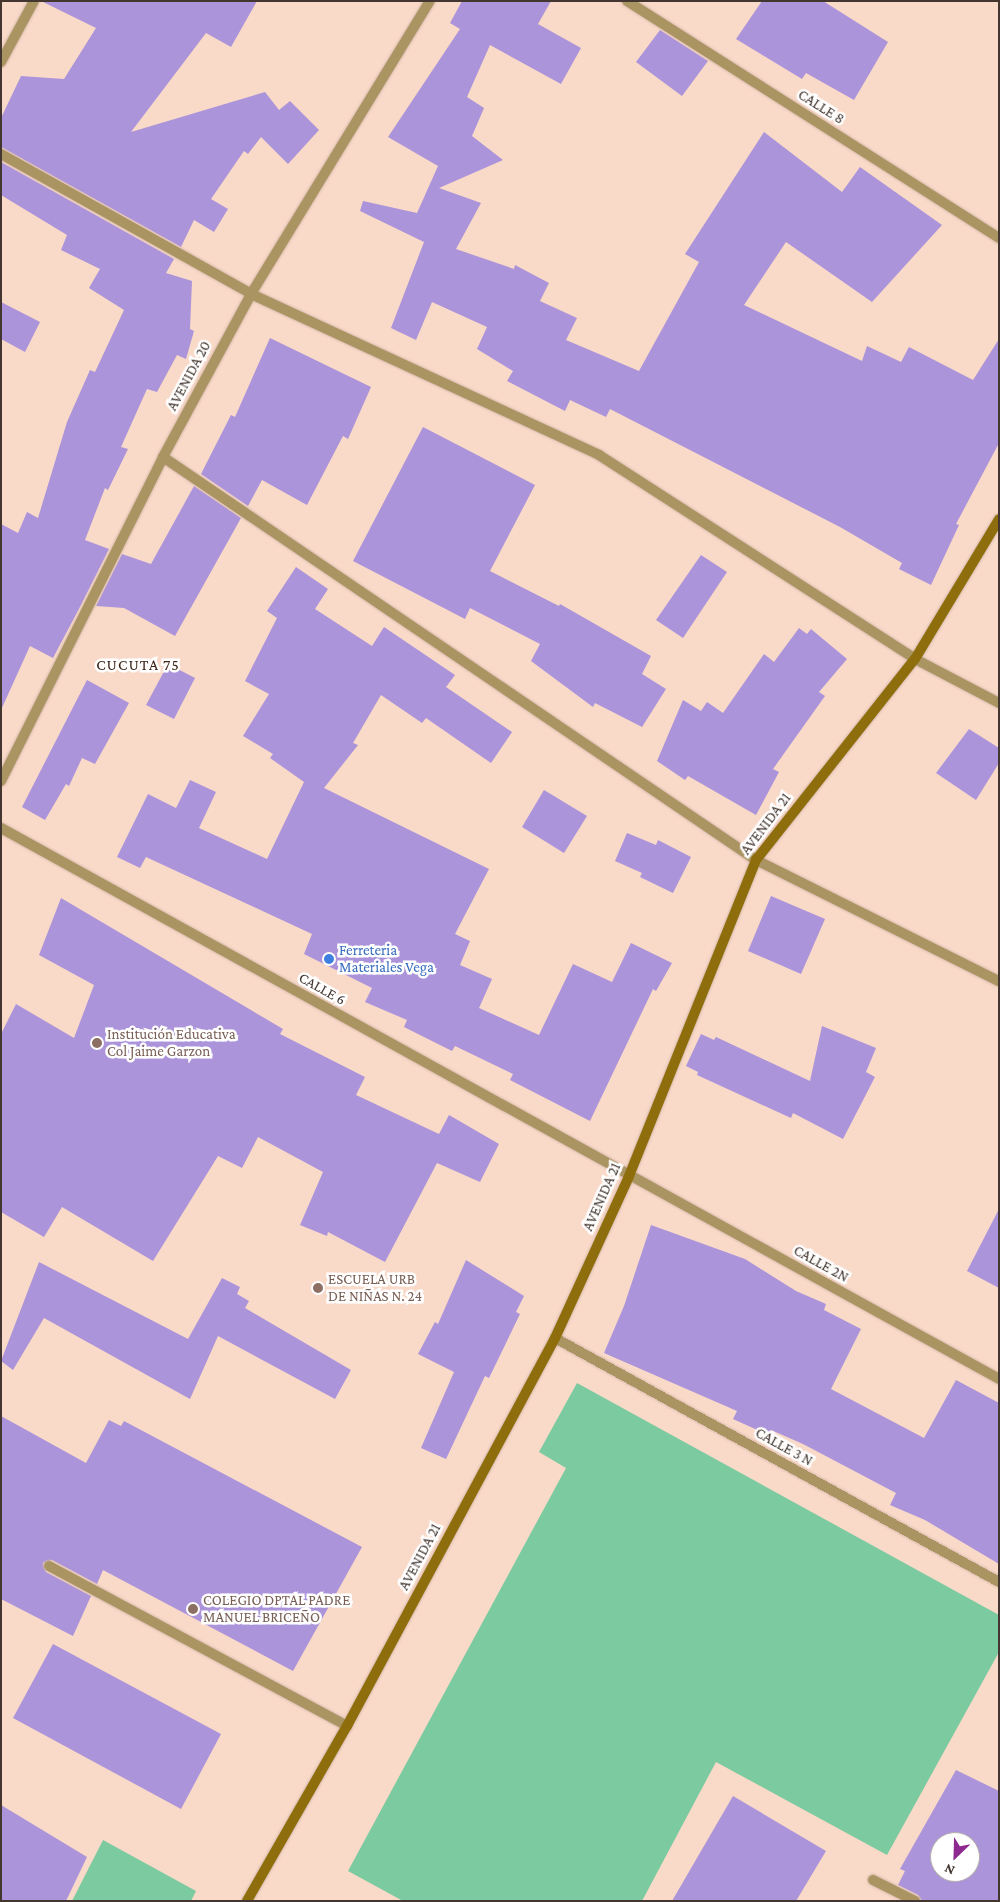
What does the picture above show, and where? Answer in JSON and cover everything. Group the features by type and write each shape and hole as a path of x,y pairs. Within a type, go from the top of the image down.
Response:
{"main road":[{"name":"AVENIDA 21","path":"247,1901 347,1726 555,1338 629,1176 756,860 915,659 999,519"}],"street":[{"path":"1,62 34,1"},
{"name":"AVENIDA 20","path":"1,780 163,457 251,294 430,1"},
{"name":"CALLE 8","path":"627,1 999,238"},
{"path":"1,154 251,294 599,455 915,659 999,703"},
{"path":"163,457 756,860 999,981"},
{"name":"CALLE 6","path":"1,828 629,1176"},
{"name":"CALLE 2N","path":"629,1176 999,1379"},
{"name":"CALLE 3 N","path":"555,1338 999,1582"},
{"path":"49,1566 347,1726"},
{"path":"873,1880 915,1901"}],"green space":[{"path":"577,1383 999,1615 999,1652 887,1855 716,1762 642,1901 403,1901 348,1871 566,1468 539,1452"},
{"path":"103,1840 196,1891 191,1901 72,1901"}],"building":[{"path":"41,1 257,1 231,47 206,33 131,132 265,92 279,110 290,101 319,130 288,164 261,137 248,154 244,151 211,199 228,209 214,232 194,220 181,247 1,147 1,118 21,76 64,79 96,28"},
{"path":"462,1 551,1 538,24 581,48 561,84 490,45 467,97 484,108 472,136 503,160 439,188 481,203 456,249 514,269 515,265 549,283 540,301 577,318 566,340 639,371 699,262 685,254 764,132 842,192 860,167 942,225 872,302 786,242 744,305 862,361 867,346 901,362 909,347 973,380 999,339 999,443 956,524 959,525 931,585 899,569 902,563 840,527 610,409 606,417 570,400 565,411 507,381 513,371 477,349 487,327 432,302 416,340 391,328 424,242 360,211 363,201 417,213 438,166 388,137 460,29 450,23"},
{"path":"762,1 823,1 888,42 854,100 806,73 802,79 736,39"},
{"path":"660,30 708,61 682,96 636,62"},
{"path":"1,162 174,259 166,273 192,281 190,329 194,331 186,359 177,355 157,392 147,389 121,447 128,449 108,490 105,488 85,540 109,549 81,605 53,658 30,646 1,710 1,524 18,533 27,512 38,518 67,422 90,370 95,372 124,310 89,288 100,269 61,250 67,235 1,195"},
{"path":"1,302 40,322 25,352 1,339"},
{"path":"270,338 371,387 348,439 343,436 307,505 262,480 248,506 201,474 231,415 235,417"},
{"path":"423,427 535,485 490,571 559,606 560,604 651,656 642,674 666,689 642,727 595,703 593,707 531,661 540,644 470,608 465,619 353,561"},
{"path":"194,486 241,518 175,636 124,608 96,606 122,554 151,564"},
{"path":"701,555 727,572 683,638 656,620"},
{"path":"296,567 328,589 315,609 372,646 384,627 455,675 446,687 512,732 491,763 426,718 422,723 381,695 353,743 358,745 324,788 489,869 455,934 470,941 460,965 492,979 479,1008 539,1035 573,964 612,982 631,943 672,963 656,991 653,989 590,1121 510,1080 513,1074 455,1046 452,1051 404,1027 407,1020 365,1002 372,988 304,954 312,934 146,857 140,868 117,857 148,794 176,808 190,780 216,792 199,828 267,859 304,782 270,758 273,754 243,736 269,694 245,681 277,618 267,611"},
{"path":"799,628 807,634 811,629 847,659 819,692 825,696 773,769 779,772 756,815 688,776 685,780 657,761 683,700 701,711 707,702 723,713 764,654 774,662"},
{"path":"168,664 195,678 174,719 146,705"},
{"path":"87,680 129,703 95,764 82,758 69,786 66,784 45,820 22,807"},
{"path":"969,729 999,748 999,763 976,800 936,773"},
{"path":"544,790 587,816 564,853 522,827"},
{"path":"627,833 656,845 658,840 691,857 673,893 640,877 642,873 615,861"},
{"path":"771,896 825,919 801,974 748,951"},
{"path":"61,898 283,1029 280,1034 365,1077 356,1095 439,1134 449,1115 499,1144 480,1182 437,1163 385,1262 328,1232 327,1236 300,1225 323,1172 258,1137 242,1168 218,1156 153,1261 62,1207 44,1237 1,1212 1,1034 16,1004 74,1038 94,985 39,955"},
{"path":"822,1026 876,1048 866,1072 875,1077 843,1139 793,1113 791,1118 697,1075 698,1072 686,1066 701,1034 714,1040 716,1037 810,1081"},
{"path":"999,1209 999,1288 967,1271"},
{"path":"651,1225 745,1259 796,1291 826,1304 824,1310 861,1329 831,1389 924,1438 956,1380 999,1403 999,1564 925,1520 890,1505 896,1493 803,1444 771,1430 766,1434 733,1419 737,1411 604,1353 624,1306"},
{"path":"466,1260 524,1296 516,1312 520,1314 489,1378 485,1376 446,1459 421,1448 454,1372 418,1354 435,1322 438,1324"},
{"path":"39,1262 188,1339 222,1278 240,1287 237,1294 249,1301 245,1308 351,1370 335,1399 218,1336 190,1399 44,1318 13,1370 1,1361"},
{"path":"1,1416 86,1463 109,1420 121,1426 124,1421 362,1547 293,1671 103,1570 97,1584 52,1560 43,1563 46,1572 91,1596 73,1636 1,1599"},
{"path":"53,1644 221,1734 181,1809 13,1718"},
{"path":"956,1770 999,1791 999,1901 922,1901 918,1895 898,1885 905,1871 900,1869"},
{"path":"733,1796 826,1851 796,1901 672,1901"},
{"path":"1,1805 87,1857 66,1901 1,1901"}],"place":[{"name":"Ferreteria Materiales Vega","path":"329,959"},
{"name":"Institución Educativa Col Jaime Garzon","path":"97,1043"},
{"name":"ESCUELA URB DE NIÑAS N. 24","path":"318,1288"},
{"name":"COLEGIO DPTAL PADRE MANUEL BRICEÑO","path":"193,1609"}],"district":[{"name":"CUCUTA 75","path":"138,665"}]}
